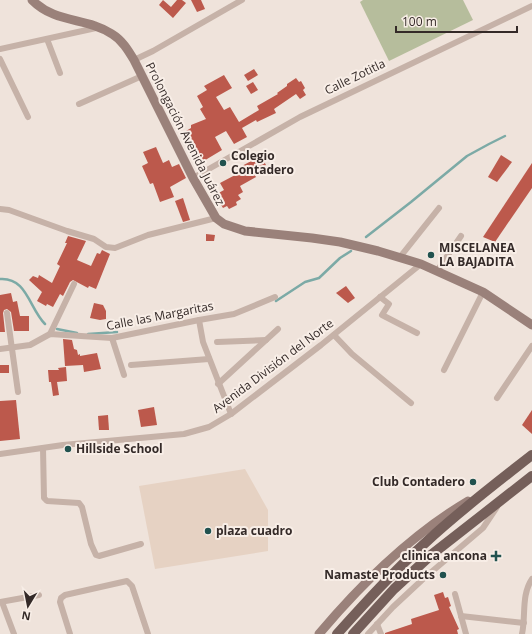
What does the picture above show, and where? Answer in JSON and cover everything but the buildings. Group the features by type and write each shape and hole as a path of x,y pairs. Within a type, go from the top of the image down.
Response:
{"main road":[{"path":"332,628 370,598 424,544 488,489 532,456"},
{"path":"353,634 394,589 431,555 532,476"}],"street":[{"name":"Prolongación Avenida Juárez","path":"32,0 50,14 100,27 113,34 123,43 134,60 193,178 216,218 224,224 246,231 340,242 400,257 437,271 532,325"},
{"path":"134,60 153,51 242,0"},
{"name":"Calle Zotitla","path":"193,178 300,117 532,6"},
{"path":"0,49 100,27"},
{"path":"47,39 60,73"},
{"path":"0,59 28,117"},
{"path":"79,104 142,76"},
{"path":"400,257 439,208"},
{"path":"0,210 9,210 94,239 106,248 115,248 148,235 216,218"},
{"path":"437,271 460,236"},
{"name":"Avenida División del Norte","path":"0,454 43,448 184,434 209,427 230,414 334,335 421,264"},
{"path":"0,349 30,345 50,334 74,284"},
{"path":"444,370 481,295"},
{"name":"Calle las Margaritas","path":"50,334 112,338 234,314 275,297"},
{"path":"380,298 389,304 382,315 417,333"},
{"path":"7,313 18,392"},
{"path":"199,320 203,342 230,414"},
{"path":"218,384 278,329"},
{"path":"334,335 352,354 411,403"},
{"path":"112,338 124,375"},
{"path":"217,342 266,340"},
{"path":"497,398 532,346"},
{"path":"131,365 209,359"},
{"path":"43,448 44,498 47,501 79,504 82,507 91,544 96,555 99,556 140,544"},
{"path":"319,634 332,628 373,577 414,540 449,513 488,489"},
{"path":"368,634 393,607 422,580 483,528 501,501"},
{"path":"522,634 525,594 532,579"},
{"path":"70,634 60,602 61,598 65,595 127,581 132,586 148,634"},
{"path":"455,594 466,634"},
{"path":"14,634 1,602 39,595"},
{"path":"461,616 524,623"},
{"path":"377,624 381,634"},
{"path":"332,628 341,634"}],"green space":[{"path":"363,0 463,0 473,20 389,61 360,2"}],"shaded area":[{"name":"plaza cuadro","path":"245,469 268,510 268,551 155,569 139,486"}],"waterway":[{"path":"366,237 467,156 505,136"},
{"path":"276,301 305,282 319,278 340,258 351,251"},
{"path":"0,279 9,280 22,288 45,324"},
{"path":"57,329 77,333"},
{"path":"88,334 117,332"}],"place":[{"name":"Colegio Contadero","path":"223,163"},
{"name":"MISCELANEA LA BAJADITA","path":"431,255"},
{"name":"Hillside School","path":"68,449"},
{"name":"Club Contadero","path":"473,482"},
{"name":"plaza cuadro","path":"208,531"},
{"name":"clinica ancona","path":"496,556"},
{"name":"Namaste Products","path":"443,575"}]}
